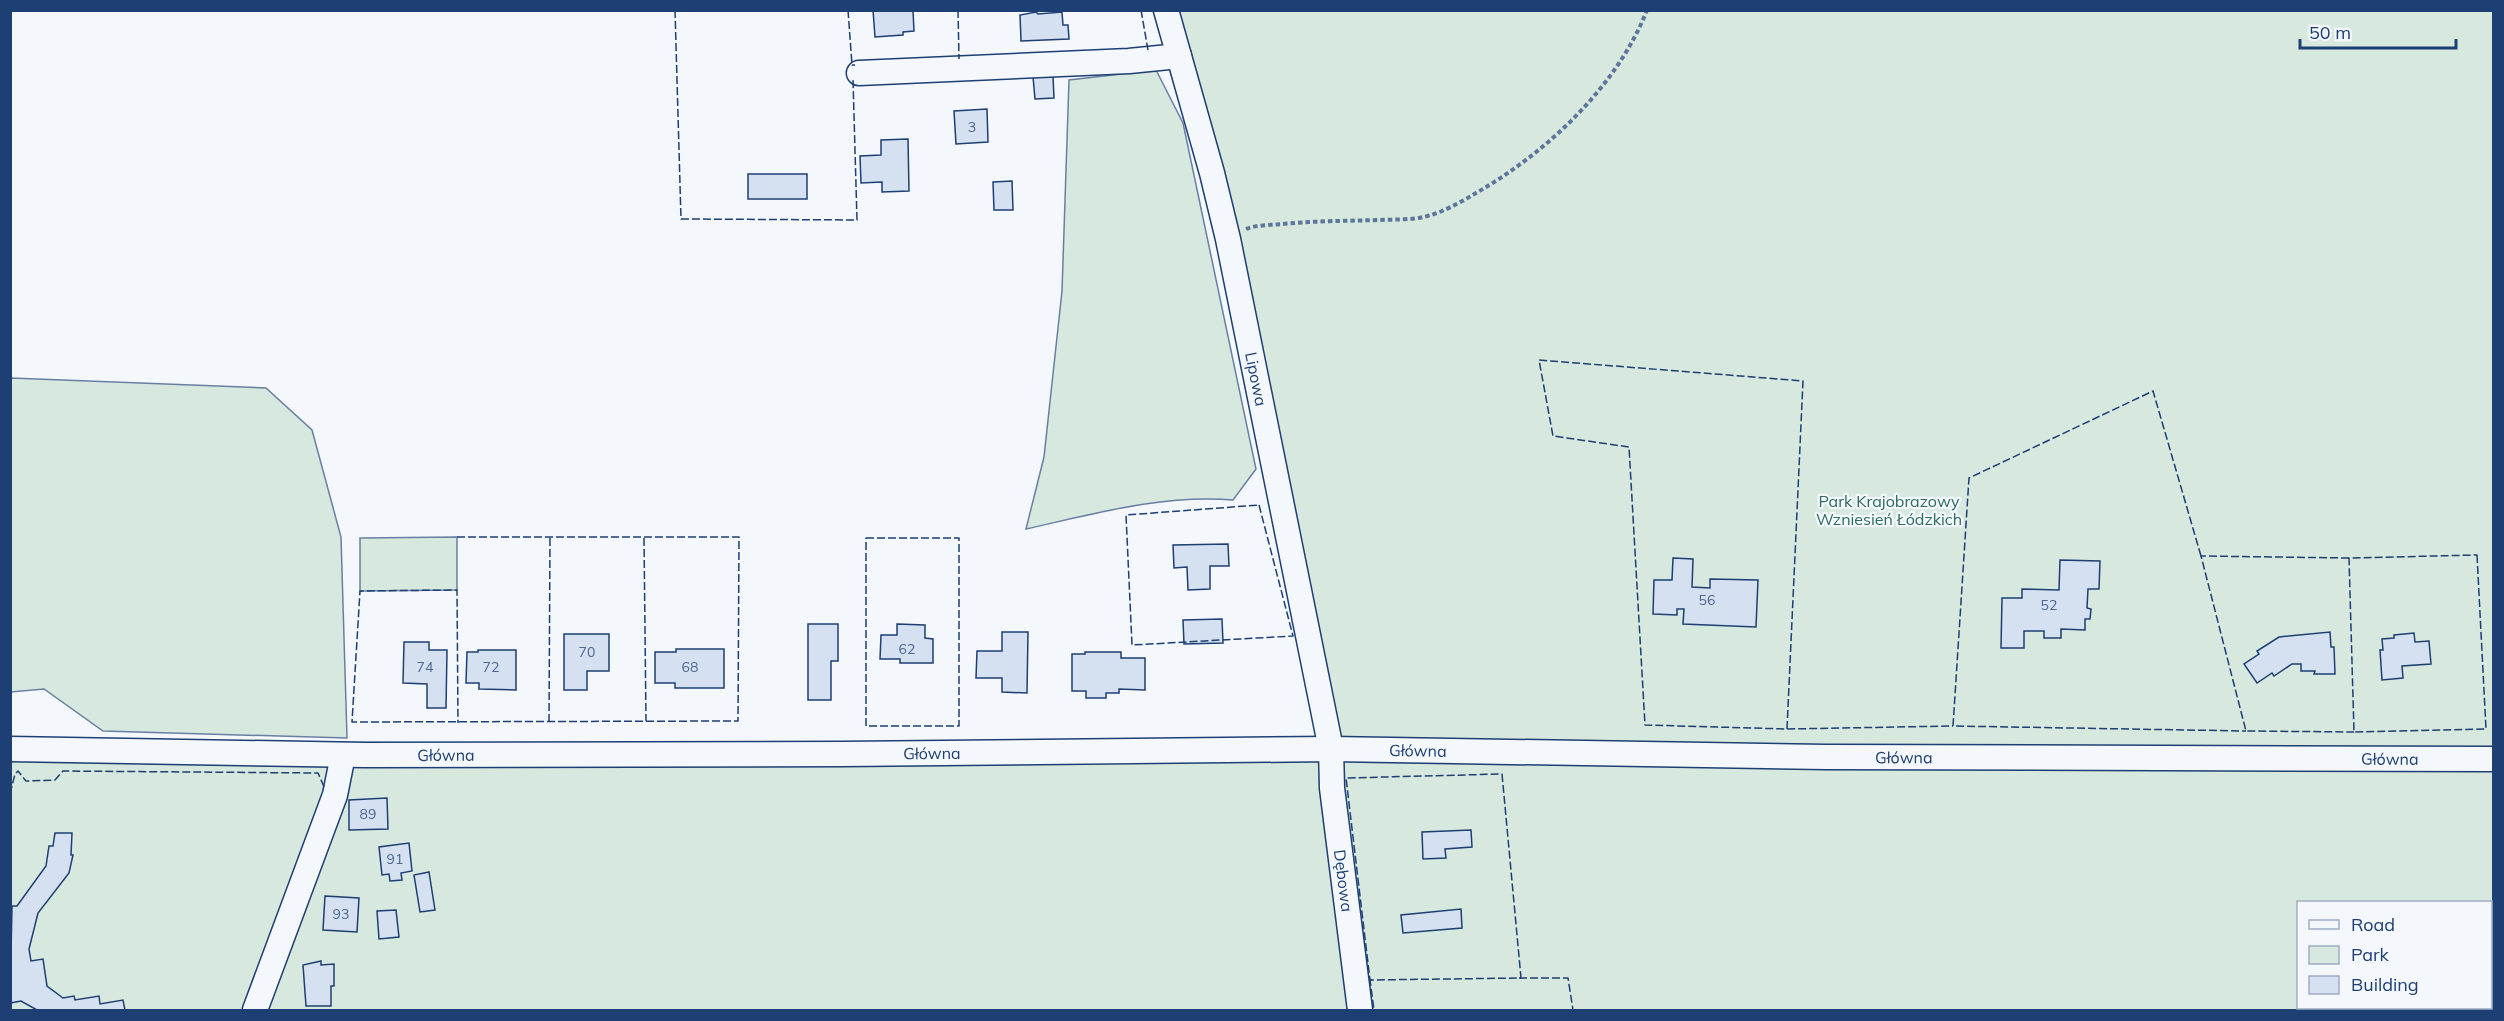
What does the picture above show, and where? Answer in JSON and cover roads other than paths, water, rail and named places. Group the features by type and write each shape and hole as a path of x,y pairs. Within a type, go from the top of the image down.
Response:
{"street":[{"name":"Lipowa","path":"1166,10 1212,173 1228,239 1331,749"},
{"path":"859,73 1129,61 1179,56"},
{"name":"Główna","path":"10,749 343,755 831,754 1331,749 1838,757 2493,759"},
{"name":"Dębowa","path":"1331,749 1332,788 1360,1011"},
{"path":"255,1011 335,795 343,755"}],"park label":[{"name":"Park Krajobrazowy Wzniesień Łódzkich","path":"1889,510"}]}
